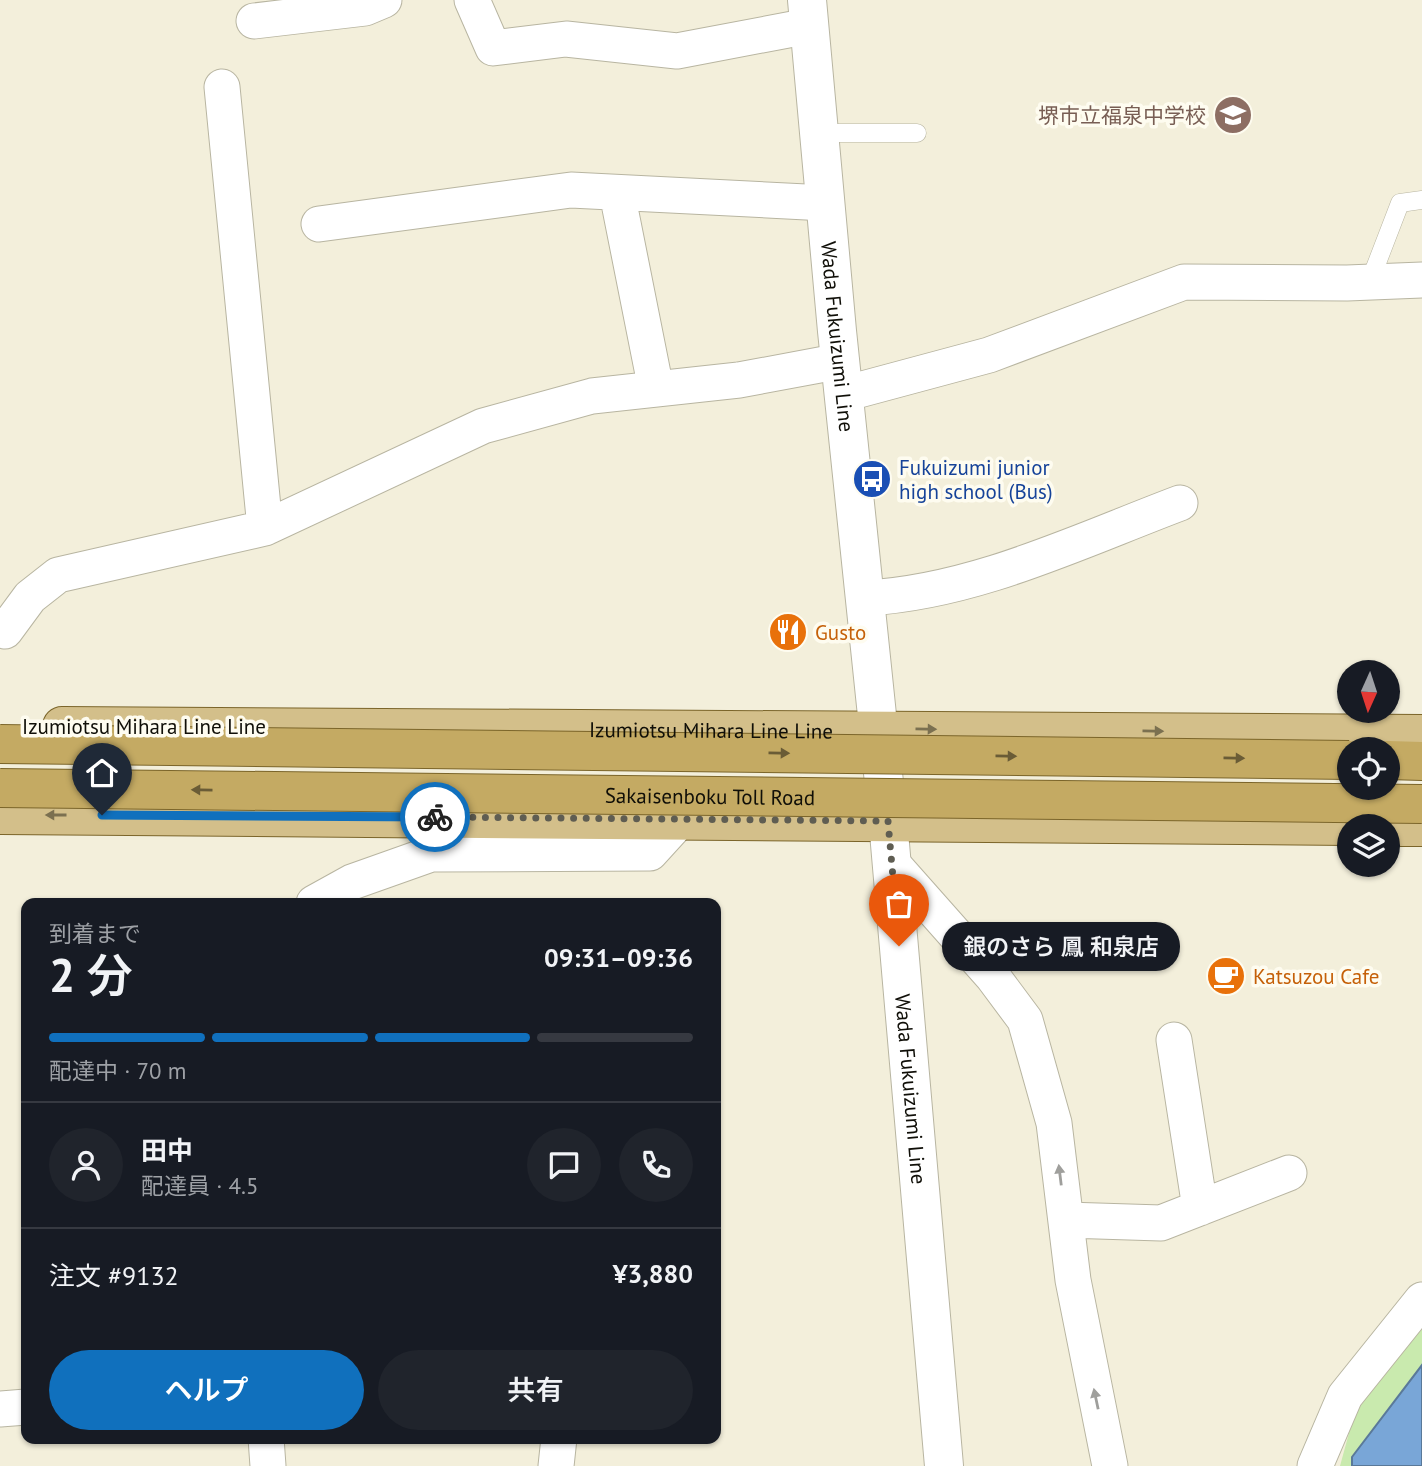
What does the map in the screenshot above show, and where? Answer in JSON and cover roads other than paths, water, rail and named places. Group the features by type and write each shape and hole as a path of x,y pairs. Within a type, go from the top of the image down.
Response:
{"highway":[{"name":"Sakaisenboku Toll Road","path":"0,744 1337,760"},
{"path":"1400,760 1422,761"},
{"name":"Sakaisenboku Toll Road","path":"0,788 1422,804"}],"main road":[{"name":"Wada Fukuizumi Line","path":"808,13 892,863 944,1466"},
{"name":"Izumiotsu Mihara Line Line","path":"0,726 1422,734"},
{"path":"0,815 1337,826"},
{"path":"1400,827 1422,827"}],"street":[{"path":"254,21 365,8 384,0"},
{"path":"472,0 493,48 566,39 677,51 808,13"},
{"path":"222,87 265,528"},
{"path":"319,224 571,190 826,203"},
{"path":"617,193 656,389"},
{"path":"0,630 5,631 30,597 58,575 265,528 483,426 592,396 740,380 842,377 989,355 1184,282 1422,279"},
{"path":"866,597 909,595 972,580 1180,503"},
{"path":"323,898 352,882 431,854 649,853 681,819"},
{"path":"892,863 993,977 1025,1020 1054,1123 1073,1280 1110,1466"},
{"path":"1174,1040 1200,1208"},
{"path":"1066,1220 1161,1223 1289,1173"},
{"path":"1315,1466 1345,1396 1422,1300"},
{"path":"0,1409 21,1407"},
{"path":"266,1444 268,1466"},
{"path":"556,1466 558,1444"}],"lane":[{"path":"819,133 917,133"},
{"path":"1370,281 1400,203 1422,200"}],"water":[{"path":"1422,1365 1422,1466 1352,1466 1352,1457"}],"place":[{"name":"堺市立福泉中学校","path":"1233,115"},
{"name":"Fukuizumi junior high school (Bus)","path":"872,479"},
{"name":"Gusto","path":"788,632"},
{"name":"銀のさら 鳳 和泉店","path":"899,946"},
{"name":"Katsuzou Cafe","path":"1226,976"}]}
